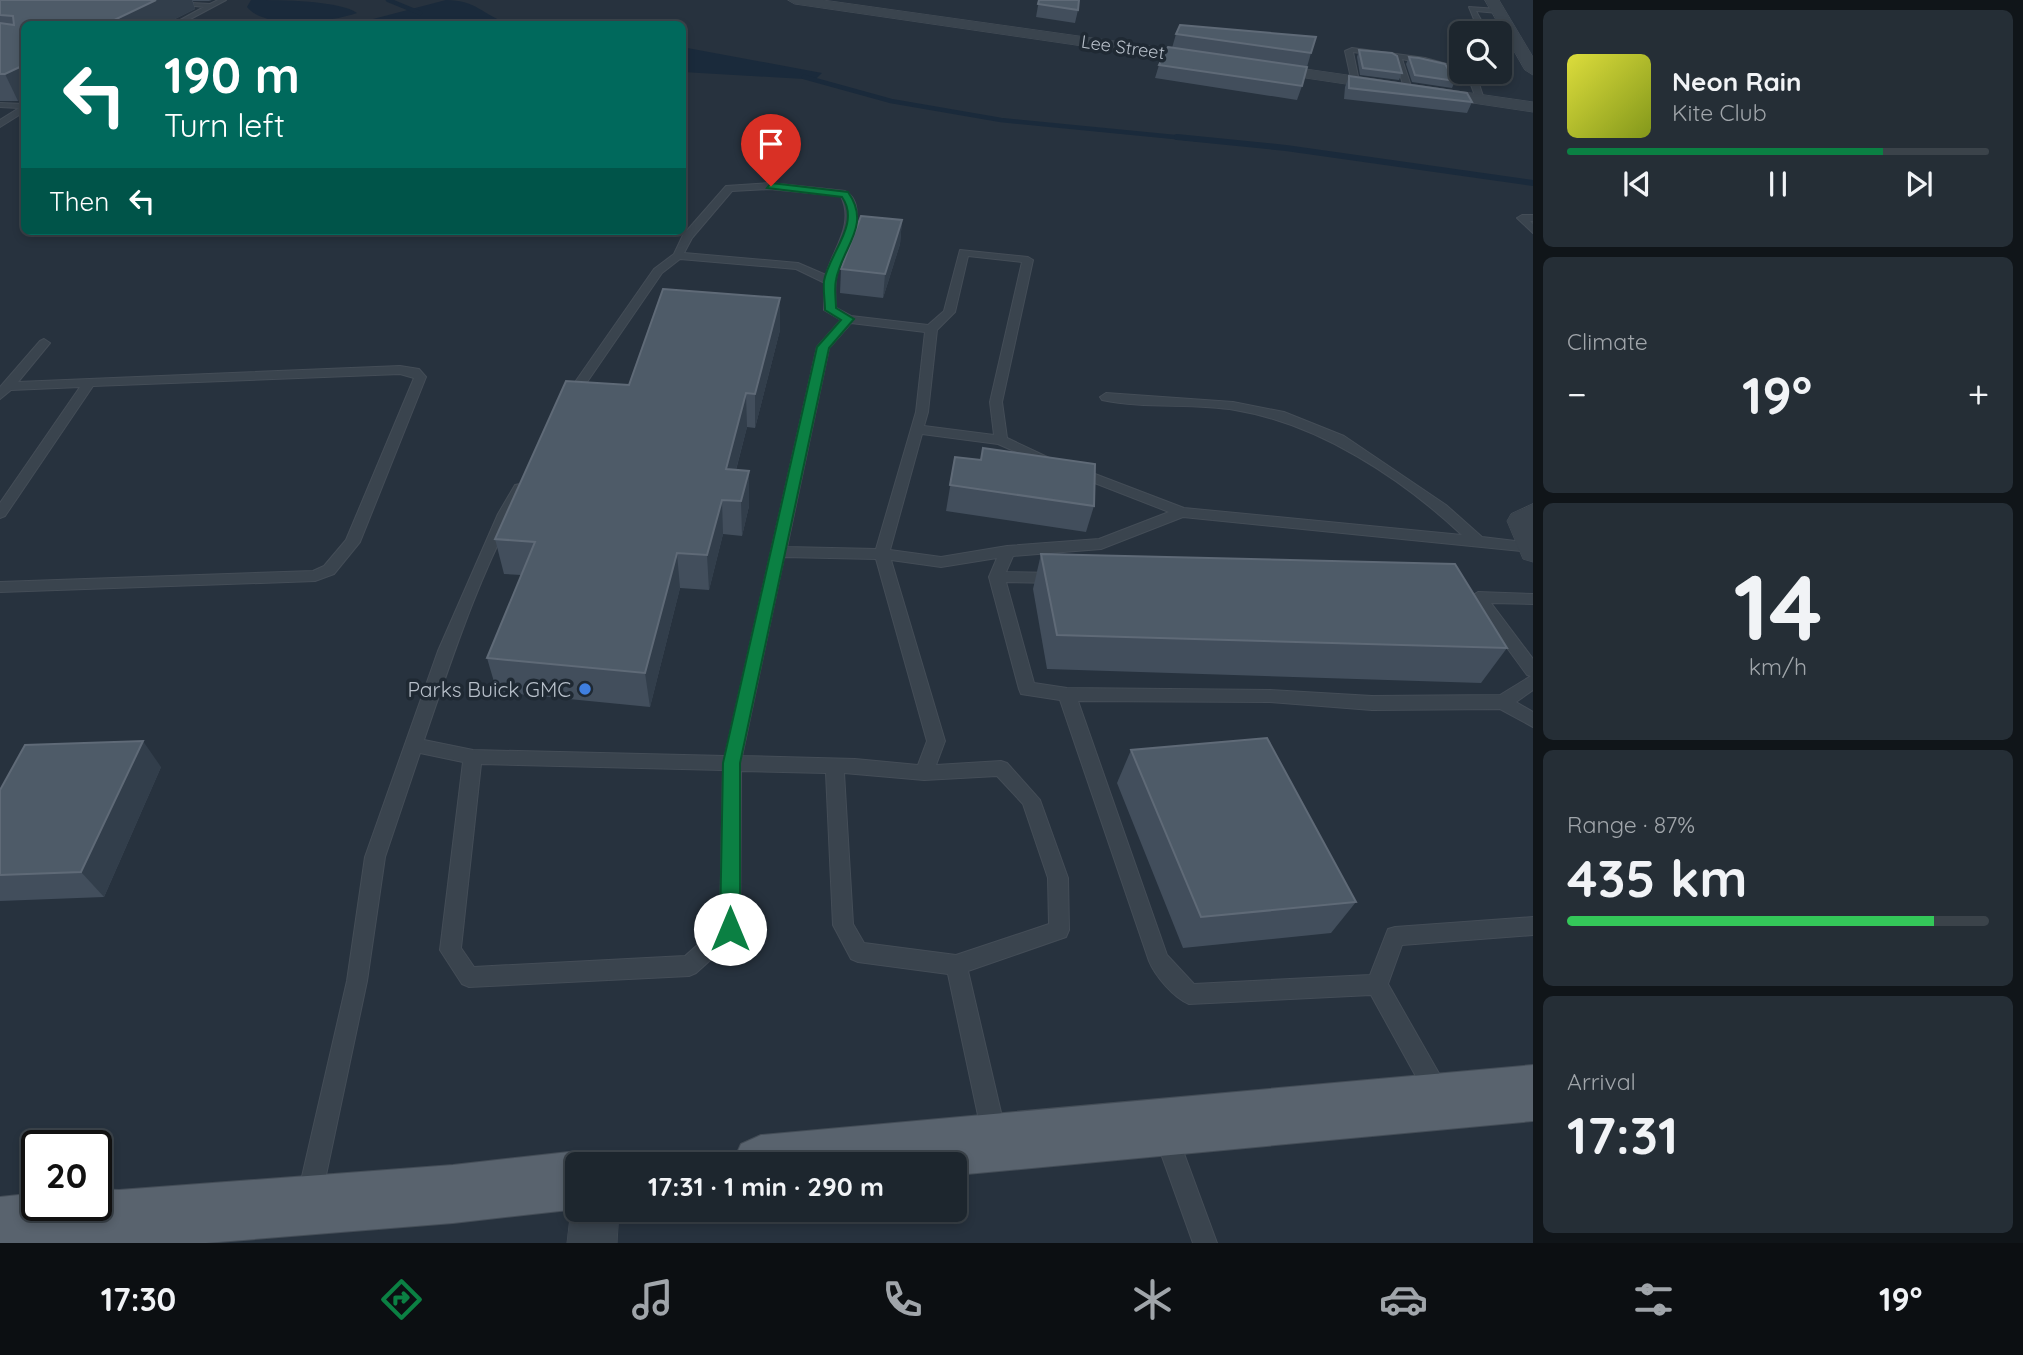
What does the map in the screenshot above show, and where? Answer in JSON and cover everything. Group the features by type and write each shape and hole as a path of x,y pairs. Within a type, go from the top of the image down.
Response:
{"main road":[{"path":"895,1152 1533,1093"},
{"path":"0,1227 82,1218 119,1220 453,1194 565,1181"}],"street":[{"name":"Lee Street","path":"795,0 1223,62"},
{"path":"890,14 902,0"},
{"path":"1495,5 1533,70"},
{"path":"1249,66 1533,107"},
{"path":"1532,549 1521,521 1533,513"},
{"path":"592,1243 594,1222"}],"lane":[{"path":"142,0 211,6"},
{"path":"183,21 223,0"},
{"path":"1466,0 1478,21"},
{"path":"1471,8 1495,5"},
{"path":"1355,81 1349,51 1398,57 1449,68"},
{"path":"1398,57 1408,89"},
{"path":"1475,84 1480,99"},
{"path":"0,105 21,108"},
{"path":"0,124 21,110"},
{"path":"559,418 658,271 678,256 687,237 729,188 771,186 845,194 853,205 853,222 830,281 830,310 848,319 930,329"},
{"path":"1533,218 1522,218 1533,230"},
{"path":"924,773 936,741 882,554 917,429 930,329 949,312 964,252 1028,260 996,402 1002,440"},
{"path":"678,256 798,266 830,281"},
{"path":"473,757 450,950 469,976 689,966 730,929 732,763 823,347 848,319"},
{"path":"4,391 44,343"},
{"path":"0,587 315,576 329,570 353,542 420,377 415,372 400,370 89,383 4,391"},
{"path":"0,513 89,383"},
{"path":"1106,397 1233,406 1279,415 1339,439 1441,508 1477,541"},
{"path":"917,429 1002,440 1182,512 1477,541 1532,549"},
{"path":"307,1204 357,981 375,857 446,651 505,514 525,478"},
{"path":"778,552 882,554 942,562 1007,551 1101,544 1182,512"},
{"path":"1007,551 997,577 1027,690 1067,694 1270,696 1372,703 1503,702 1533,720"},
{"path":"997,577 1067,578"},
{"path":"1533,599 1473,596 1533,671"},
{"path":"1503,702 1533,682"},
{"path":"1067,694 1159,961 1189,994 1377,985"},
{"path":"414,745 473,757 835,765 924,773 1001,768 1031,800 1058,878 1059,930 956,965 858,951 843,925 835,765"},
{"path":"1443,1102 1377,985 1395,936 1533,926"},
{"path":"956,965 996,1143"},
{"path":"1164,1128 1205,1243"}],"water":[{"path":"251,0 291,1 336,5 357,13 316,21 283,21 268,19 247,7"},
{"path":"446,0 465,2 504,21 366,21"},
{"path":"686,48 822,73 817,78 686,72"}],"building":[{"path":"0,0 156,0 112,21 21,21 21,66 5,74 0,74 0,23 14,25 13,16 0,15"},
{"path":"1039,0 1079,0 1078,10 1038,4"},
{"path":"1180,25 1316,37 1311,53 1176,34"},
{"path":"1168,47 1307,67 1302,86 1159,65"},
{"path":"1359,50 1392,53 1397,56 1402,73 1363,68"},
{"path":"1409,57 1445,64 1449,71 1449,80 1415,75"},
{"path":"1349,76 1467,93 1472,102 1349,88"},
{"path":"861,216 902,220 885,274 841,269"},
{"path":"663,289 780,298 755,394 746,393 726,469 749,471 741,501 722,500 707,555 677,553 645,673 487,658 535,542 495,539 566,381 629,385"},
{"path":"983,448 1095,464 1094,506 950,485 955,457 981,460"},
{"path":"1041,554 1455,564 1507,648 1057,635"},
{"path":"1267,738 1356,902 1201,917 1131,750"},
{"path":"143,741 81,872 0,875 0,790 25,745"}],"waterway":[{"path":"388,0 420,13"},
{"path":"804,77 891,101 1001,120 1195,139"},
{"path":"1177,137 1286,148 1533,183"}],"place":[{"name":"Parks Buick GMC","path":"585,689"}],"route":[{"path":"730,929 732,763 823,347 848,319 830,310 830,281 853,222 853,205 845,194 771,186"}]}
